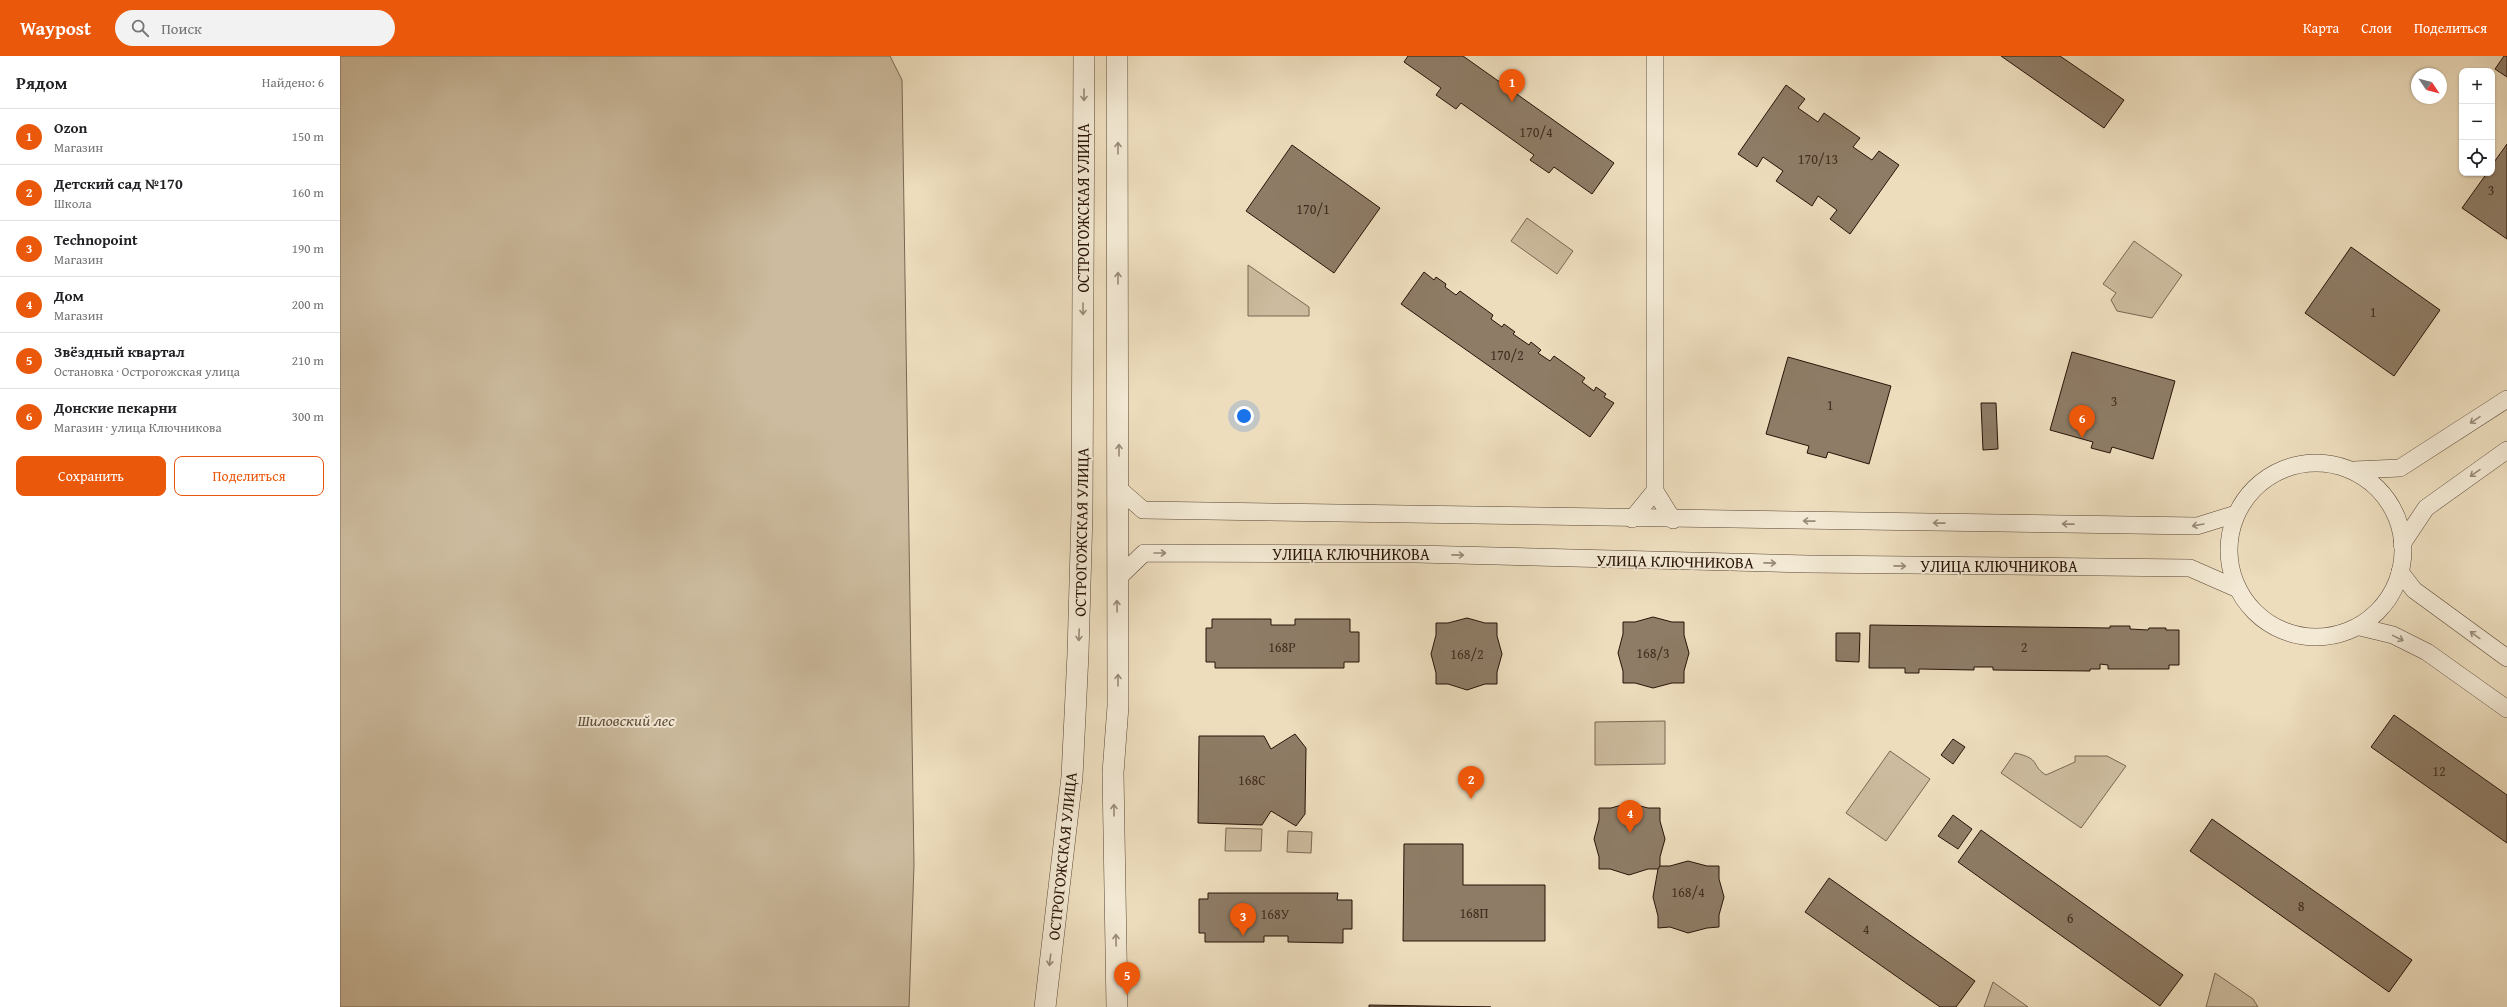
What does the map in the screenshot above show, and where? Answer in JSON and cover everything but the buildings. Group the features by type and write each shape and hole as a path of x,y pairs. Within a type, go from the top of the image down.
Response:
{"street":[{"name":"ОСТРОГОЖСКАЯ УЛИЦА","path":"1045,1007 1072,778 1078,654 1082,513 1084,56"},
{"path":"1117,56 1119,490 1117,578 1118,706 1114,773 1117,1007"},
{"path":"1655,56 1655,491 1673,520"},
{"path":"2507,399 2400,468 2354,470 2323,464 2298,465 2275,474 2251,493 2236,514 2229,546 2233,574 2238,589 2252,611 2272,625 2292,634 2318,637 2360,627 2393,635 2427,652 2507,709"},
{"path":"2402,544 2426,508 2507,450"},
{"path":"2354,470 2379,488 2391,503 2397,516 2402,544 2400,572 2387,596 2360,627"},
{"path":"1119,490 1143,510 1492,514 1673,520 2197,526 2236,514"},
{"path":"1632,519 1655,491"},
{"name":"УЛИЦА КЛЮЧНИКОВА","path":"1117,578 1144,553 1416,554 1816,564 2190,568 2238,589"},
{"path":"2400,572 2414,590 2507,658"}],"green space":[{"name":"Шиловский лес","path":"340,56 890,56 902,80 914,865 909,1007 340,1007"},
{"path":"1527,218 1573,251 1557,274 1511,241"},
{"path":"2134,241 2182,275 2152,318 2117,311 2111,300 2116,293 2103,284"},
{"path":"1248,265 1309,307 1309,316 1248,316"},
{"path":"1665,721 1665,764 1595,765 1595,722"},
{"path":"1890,751 1930,779 1886,841 1846,813"},
{"path":"2015,753 2023,755 2035,762 2038,768 2046,775 2075,762 2075,756 2107,756 2126,766 2081,828 2001,773"},
{"path":"1226,828 1262,829 1261,851 1225,851"},
{"path":"1288,831 1312,832 1311,853 1287,852"},
{"path":"2215,973 2253,999 2258,1007 2206,1007"},
{"path":"1993,982 2028,1007 1984,1007"}],"place":[{"name":"Ozon","path":"1512,102"},
{"name":"Донские пекарни","path":"2082,438"},
{"name":"Детский сад №170","path":"1471,799"},
{"name":"Дом","path":"1630,833"},
{"name":"Technopoint","path":"1243,936"},
{"name":"Звёздный квартал","path":"1127,995"}]}
